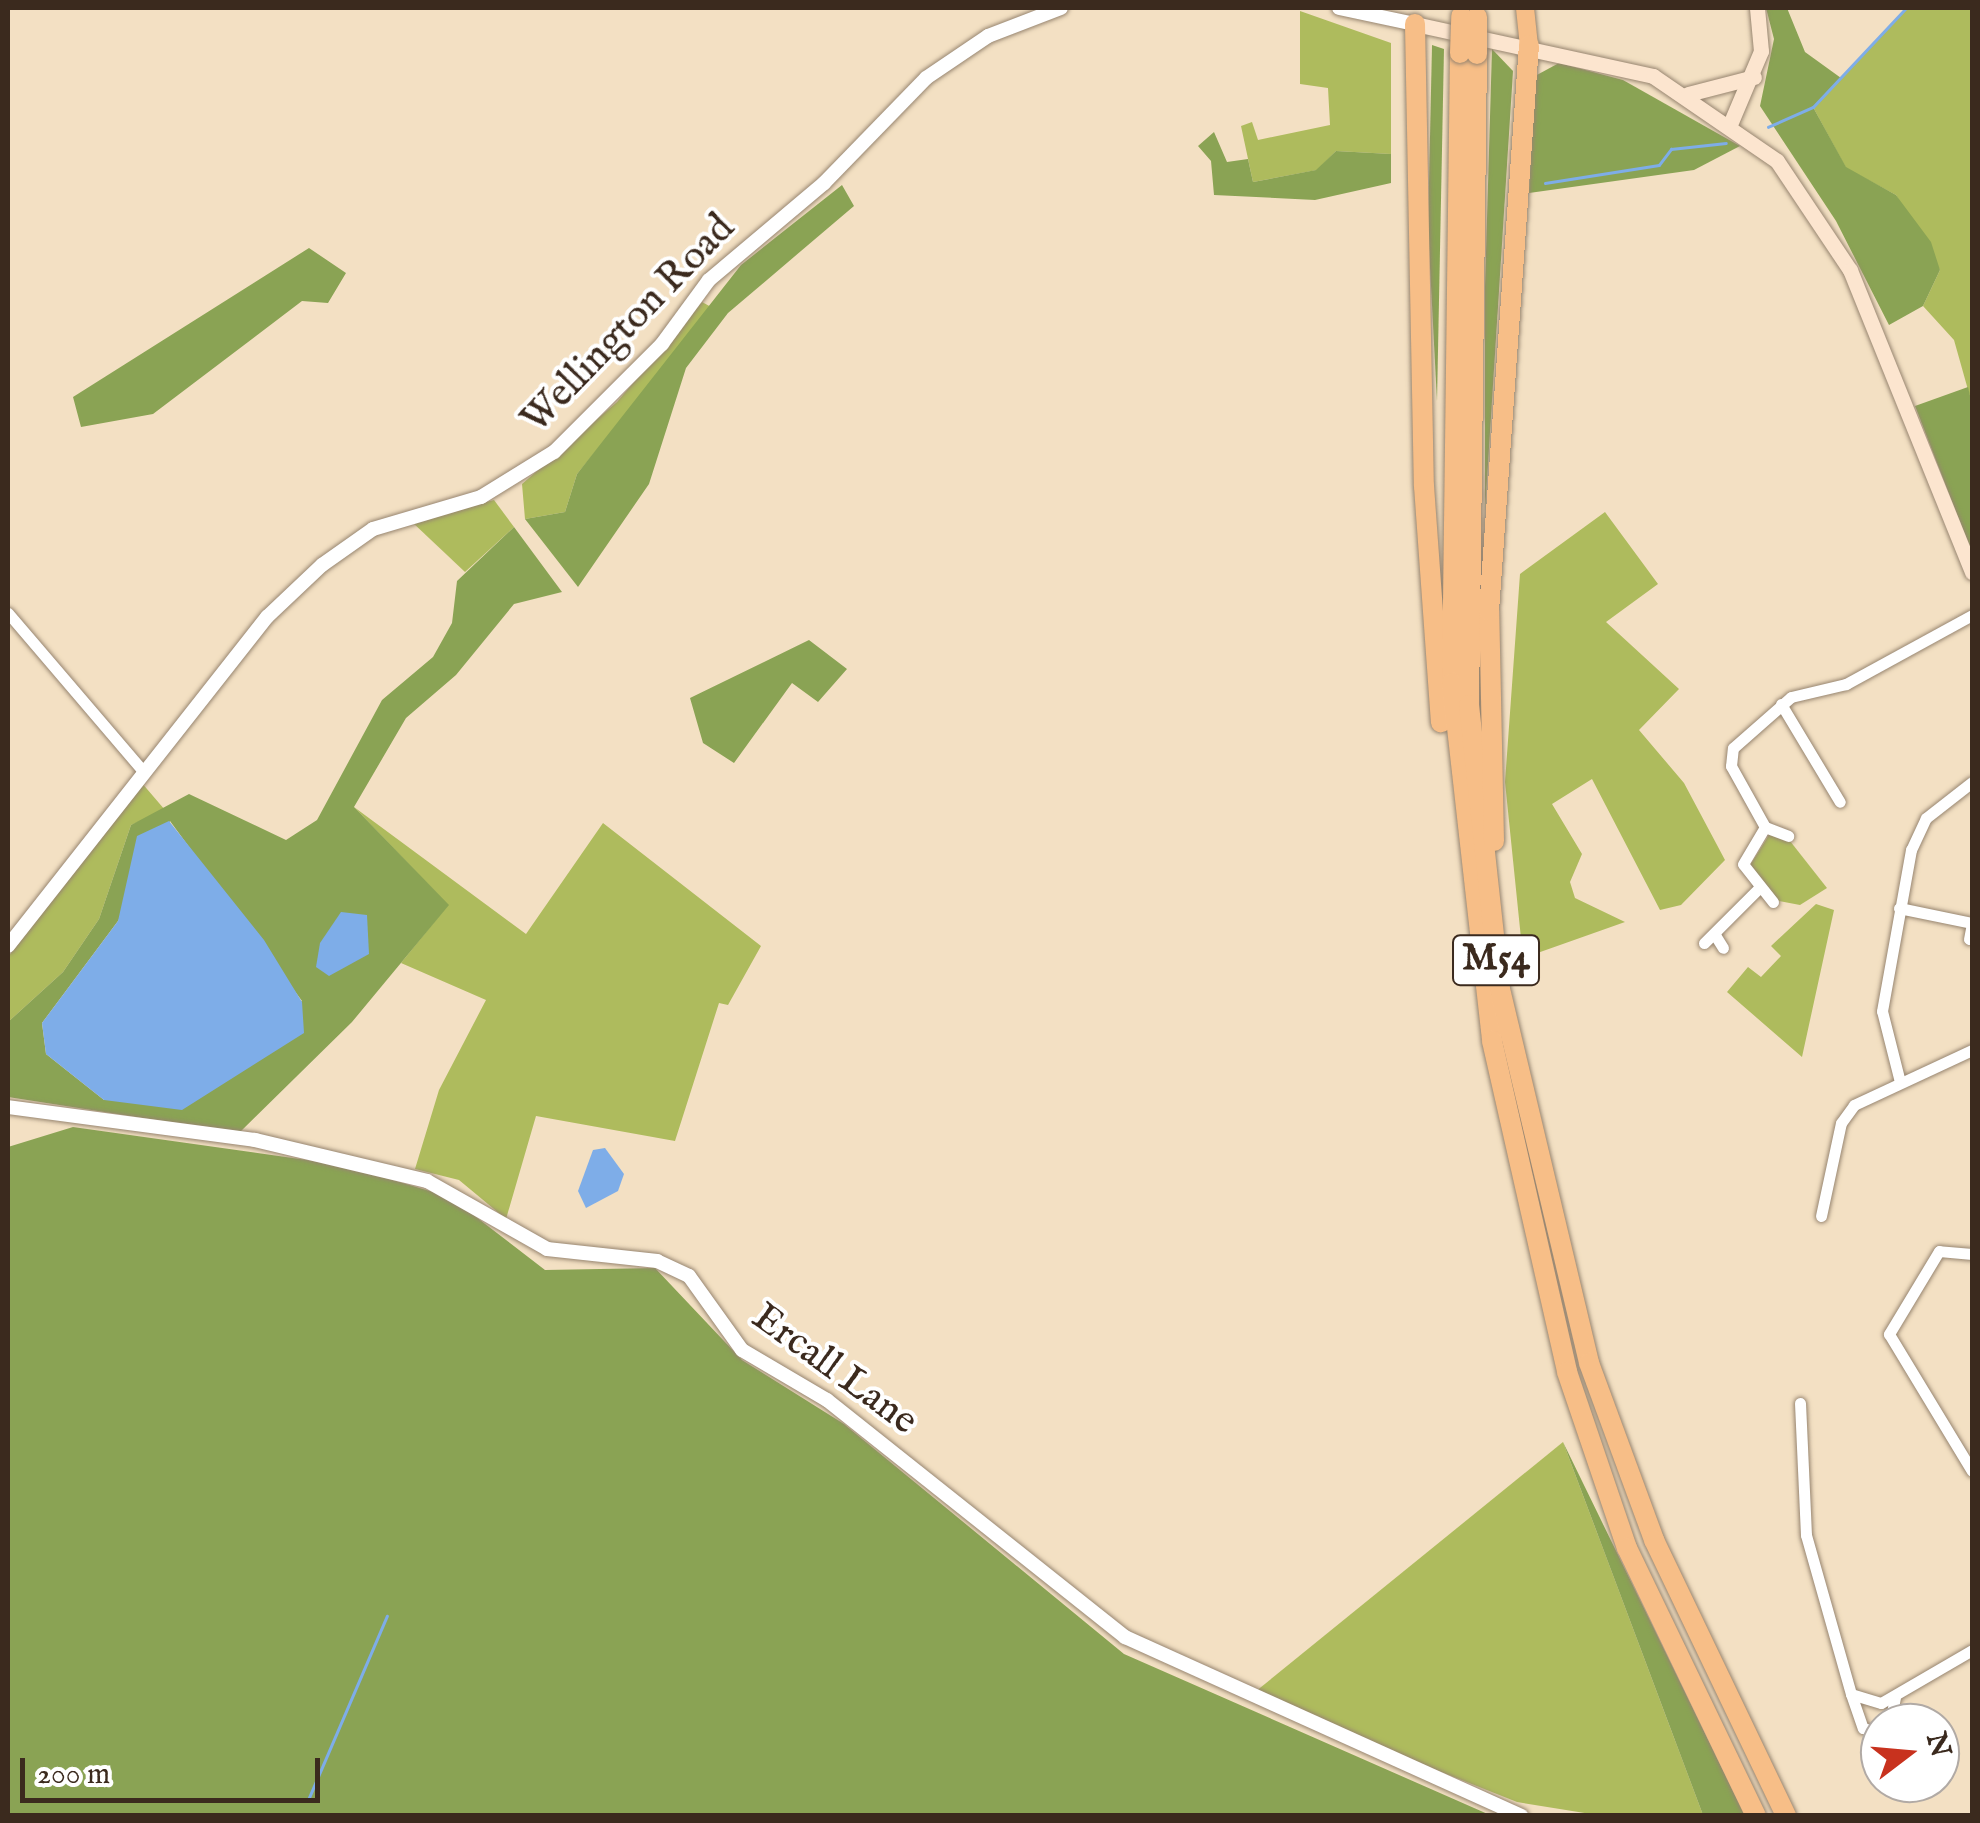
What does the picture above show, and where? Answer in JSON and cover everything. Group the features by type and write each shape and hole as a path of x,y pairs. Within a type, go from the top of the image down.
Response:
{"highway":[{"path":"1525,8 1528,45"},
{"name":"M54","path":"1464,837 1452,682 1470,12"},
{"name":"M54","path":"1416,16 1430,615 1492,1041 1566,1372 1627,1548 1756,1816"},
{"name":"M54","path":"1516,1074 1486,698 1528,45"},
{"name":"M54","path":"1468,53 1469,705 1516,1074 1589,1364 1654,1540 1786,1816"}],"main road":[{"path":"1731,122 1754,76 1757,8"},
{"path":"1416,16 1609,62 1688,94 1731,122 1776,162 1827,226 1972,572"},
{"path":"1688,94 1754,76"}],"street":[{"name":"Wellington Road","path":"8,946 142,771 322,565 372,528 481,497 554,452 662,344 709,280 824,183 926,78 1038,10 1061,8"},
{"path":"1340,8 1416,16"},
{"path":"8,612 142,771"},
{"path":"1788,836 1765,827 1730,758 1781,704 1846,684 1972,615"},
{"path":"1781,704 1829,792 1840,802"},
{"path":"1900,1082 1882,1011 1916,833 1972,782"},
{"path":"1818,802 1829,792"},
{"path":"1765,827 1742,858 1773,902"},
{"path":"1704,943 1760,888"},
{"path":"1899,908 1972,923 1969,939"},
{"path":"1715,934 1723,948"},
{"path":"1821,1216 1842,1123 1854,1105 1972,1050"},
{"name":"Ercall Lane","path":"8,1107 255,1140 427,1181 547,1249 657,1261 689,1276 742,1350 827,1400 1125,1638 1522,1816"},
{"path":"1972,1254 1939,1251 1889,1334 1972,1471"},
{"path":"1800,1403 1806,1535 1860,1720"},
{"path":"1851,1694 1868,1706 1896,1697 1972,1650"},
{"path":"1895,1703 1896,1697"}],"green space":[{"path":"1766,8 1787,8 1805,52 1841,78 1813,107 1846,167 1896,195 1931,242 1940,270 1923,306 1889,325 1836,221 1760,106 1774,39"},
{"path":"1906,8 1972,8 1972,404 1954,340 1923,306 1940,270 1896,195 1846,168 1813,107"},
{"path":"1300,11 1391,43 1391,154 1336,151 1317,170 1253,182 1241,126 1252,122 1258,140 1330,125 1328,88 1300,84"},
{"path":"1432,45 1444,49 1437,401 1428,228"},
{"path":"1492,49 1513,71 1485,511 1485,287"},
{"path":"1559,63 1623,80 1740,146 1694,170 1529,193 1535,76"},
{"path":"1214,132 1227,162 1248,159 1253,182 1316,170 1336,151 1391,154 1391,183 1315,200 1214,195 1211,161 1198,146"},
{"path":"842,185 854,206 728,313 686,368 649,484 578,587 525,519 565,512 577,474 741,265"},
{"path":"309,248 346,273 328,303 302,301 153,414 81,427 73,397"},
{"path":"702,302 713,308 577,474 565,512 525,519 522,484 617,402"},
{"path":"1968,387 1972,404 1972,553 1915,406"},
{"path":"494,500 514,527 465,572 412,522"},
{"path":"1605,512 1658,584 1606,622 1679,689 1639,730 1684,783 1725,860 1681,905 1660,910 1592,779 1552,804 1582,854 1570,882 1575,898 1625,922 1523,958 1505,782 1520,574"},
{"path":"514,527 562,592 514,604 456,675 406,718 354,807 449,905 352,1022 239,1133 8,1097 8,1022 63,972 99,919 131,825 189,794 286,840 317,820 382,700 433,657 452,623 457,581","holes":["170,821 302,1001 104,1100 46,1054 42,1023 118,921"]},
{"path":"809,640 847,669 818,702 792,683 734,763 703,743 690,698"},
{"path":"141,782 165,810 131,825 99,919 63,972 8,1022 8,957"},
{"path":"354,807 526,934 603,823 761,946 728,1005 719,1003 675,1141 536,1116 506,1219 459,1180 415,1169 439,1090 486,1000 401,963 448,905"},
{"path":"1769,835 1790,841 1827,888 1800,905 1779,901 1749,867"},
{"path":"1816,904 1834,910 1802,1057 1727,992 1748,967 1761,977 1781,956 1771,946"},
{"path":"73,1127 342,1165 450,1197 545,1270 655,1268 742,1360 844,1424 1124,1654 1490,1815 8,1816 8,1147"},
{"path":"1563,1442 1703,1815 1597,1815 1517,1802 1250,1696"},
{"path":"1563,1442 1735,1795 1746,1815 1703,1815"}],"water":[{"path":"169,821 264,940 302,1002 304,1033 182,1110 104,1100 46,1054 42,1023 118,921 137,836"},
{"path":"341,912 367,915 369,954 329,976 316,967 320,943"},
{"path":"605,1148 624,1174 618,1191 586,1208 578,1191 593,1150"}],"waterway":[{"path":"1768,127 1813,107 1906,8"},
{"path":"1545,183 1659,165 1671,149 1726,143"},
{"path":"308,1800 387,1616"}]}
